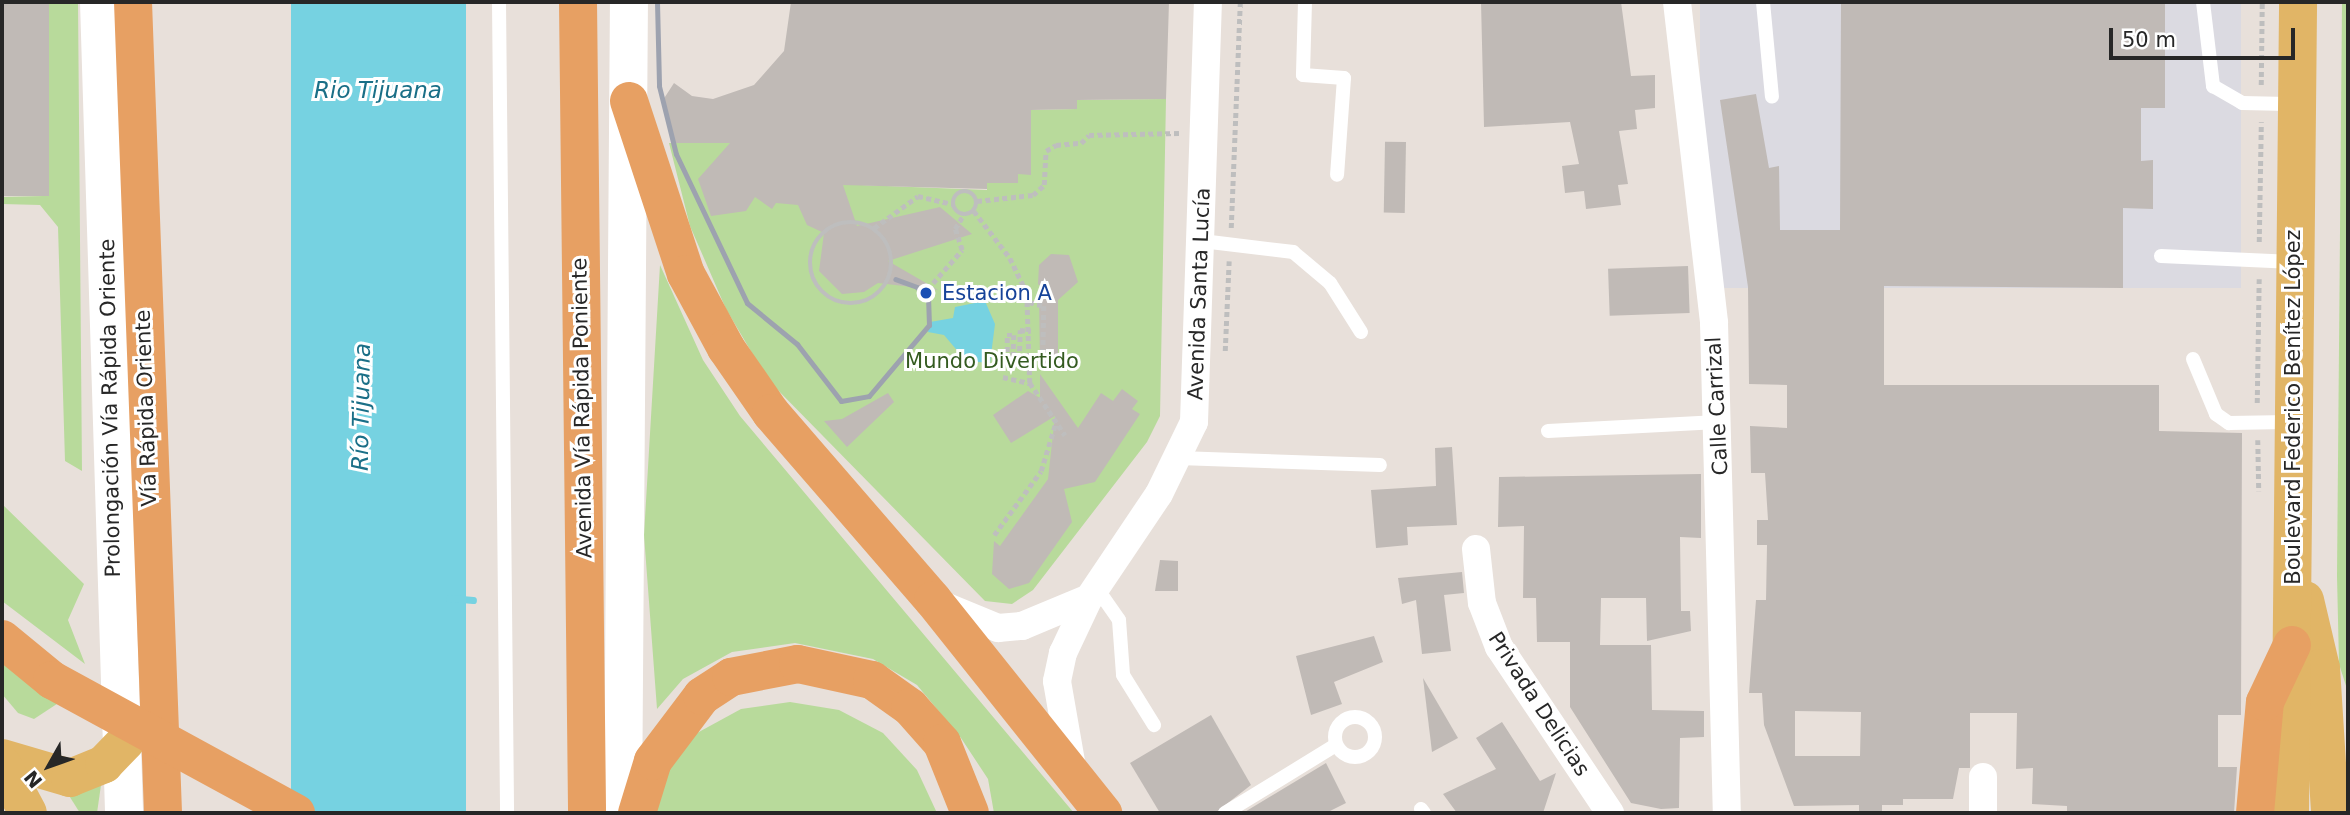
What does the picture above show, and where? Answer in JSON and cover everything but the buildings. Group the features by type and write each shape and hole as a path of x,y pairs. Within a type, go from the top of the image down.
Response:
{"highway":[{"name":"Vía Rápida Oriente","path":"133,2 163,813"},
{"name":"Avenida Vía Rápida Poniente","path":"578,2 587,813"},
{"path":"629,101 686,274 726,348 771,413 933,600 1103,813"},
{"path":"2,639 52,680 296,813"},
{"path":"2255,813 2265,702 2292,645"},
{"path":"637,813 653,761 702,696 731,677 798,664 872,680 910,707 942,743 970,813"}],"main road":[{"name":"Prolongación Vía Rápida Oriente","path":"99,2 112,558 126,741 124,813"},
{"name":"Avenida Vía Rápida Poniente","path":"623,813 629,2"},
{"name":"Boulevard Federico Benítez López","path":"2290,813 2293,572 2275,422 2276,262 2278,104 2298,2"},
{"path":"2293,572 2318,646 2330,813"},
{"path":"2,758 70,778 104,764 126,741"},
{"path":"2,764 28,813"}],"street":[{"name":"Avenida Santa Lucía","path":"1074,778 1057,681 1093,593 1179,458 1194,422 1200,376 1208,2"},
{"name":"Calle Carrizal","path":"1676,2 1714,323 1727,813"},
{"name":"Privada Delicias","path":"1476,549 1482,603 1499,647 1610,813"},
{"path":"933,600 998,628 1032,622 1093,593"},
{"path":"1983,777 1983,813"}],"lane":[{"path":"499,2 507,813"},
{"path":"1305,2 1303,75 1344,78 1337,175"},
{"path":"1763,2 1772,97"},
{"path":"2203,2 2213,86 2231,101 2278,104"},
{"path":"1202,241 1269,245 1311,264 1362,332"},
{"path":"2161,256 2276,262"},
{"path":"2193,359 2216,414 2229,423 2275,422"},
{"path":"1548,431 1718,422"},
{"path":"1179,458 1380,465"},
{"path":"1093,593 1119,620 1123,676 1154,725"},
{"path":"1225,813 1336,746"}],"path":[{"path":"1225,360 1240,2"},
{"path":"2259,502 2275,422 2278,104 2262,2"},
{"path":"954,204 962,191 977,201 1033,195 1044,185 1046,151 1089,135 1204,133"},
{"path":"874,228 918,196 954,204 964,214"},
{"path":"974,211 977,201"},
{"path":"933,284 962,250 955,229 964,214 974,211"},
{"path":"974,211 1010,258 1029,302 1030,383 1055,425 1065,435"},
{"path":"849,221 874,228 892,261 885,286 852,304 828,297 809,264 816,239 849,221"},
{"path":"1029,302 1044,306 1043,354"},
{"path":"996,360 1007,360 1007,335 1014,335 1013,360 1019,359 1020,330 1031,331"},
{"path":"1003,377 1030,383"},
{"path":"994,535 1041,471 1055,425"}],"shaded area":[{"path":"1700,2 2241,2 2241,288 1700,288"}],"green space":[{"path":"49,2 78,2 82,471 65,461 58,227 40,205 2,204 2,197 43,196"},
{"path":"2342,2 2348,2 2348,692 2339,664 2337,576"},
{"name":"Mundo Divertido","path":"1166,99 1160,416 1147,442 1033,590 1012,604 985,601 768,380 726,309 690,226 669,143 828,143 861,185 987,190 987,111 1076,109 1077,100"},
{"path":"660,265 703,360 740,416 1074,813 994,813 988,779 961,738 917,685 873,659 795,643 732,652 683,679 657,709 644,535"},
{"path":"2,504 84,584 68,620 85,664 2,601"},
{"path":"2,650 66,698 34,719 18,713 2,694"},
{"path":"790,702 839,710 883,733 917,770 937,813 643,813 663,769 697,733 741,709"},
{"path":"103,771 97,813 80,813 61,783"}],"water":[{"name":"Rio Tijuana","path":"291,2 466,2 466,813 291,813"},
{"path":"985,301 995,324 990,363 966,361 944,335 928,332 930,322 953,318 955,307"}],"waterway":[{"path":"449,598 473,600"}],"railway":[{"path":"657,2 659,86 676,154 747,303 797,344 841,401 869,396 929,325 928,299 917,287 895,279"}],"place":[{"name":"Estacion A","path":"926,293"}],"water label":[{"name":"Río Tijuana","path":"361,407"}]}
